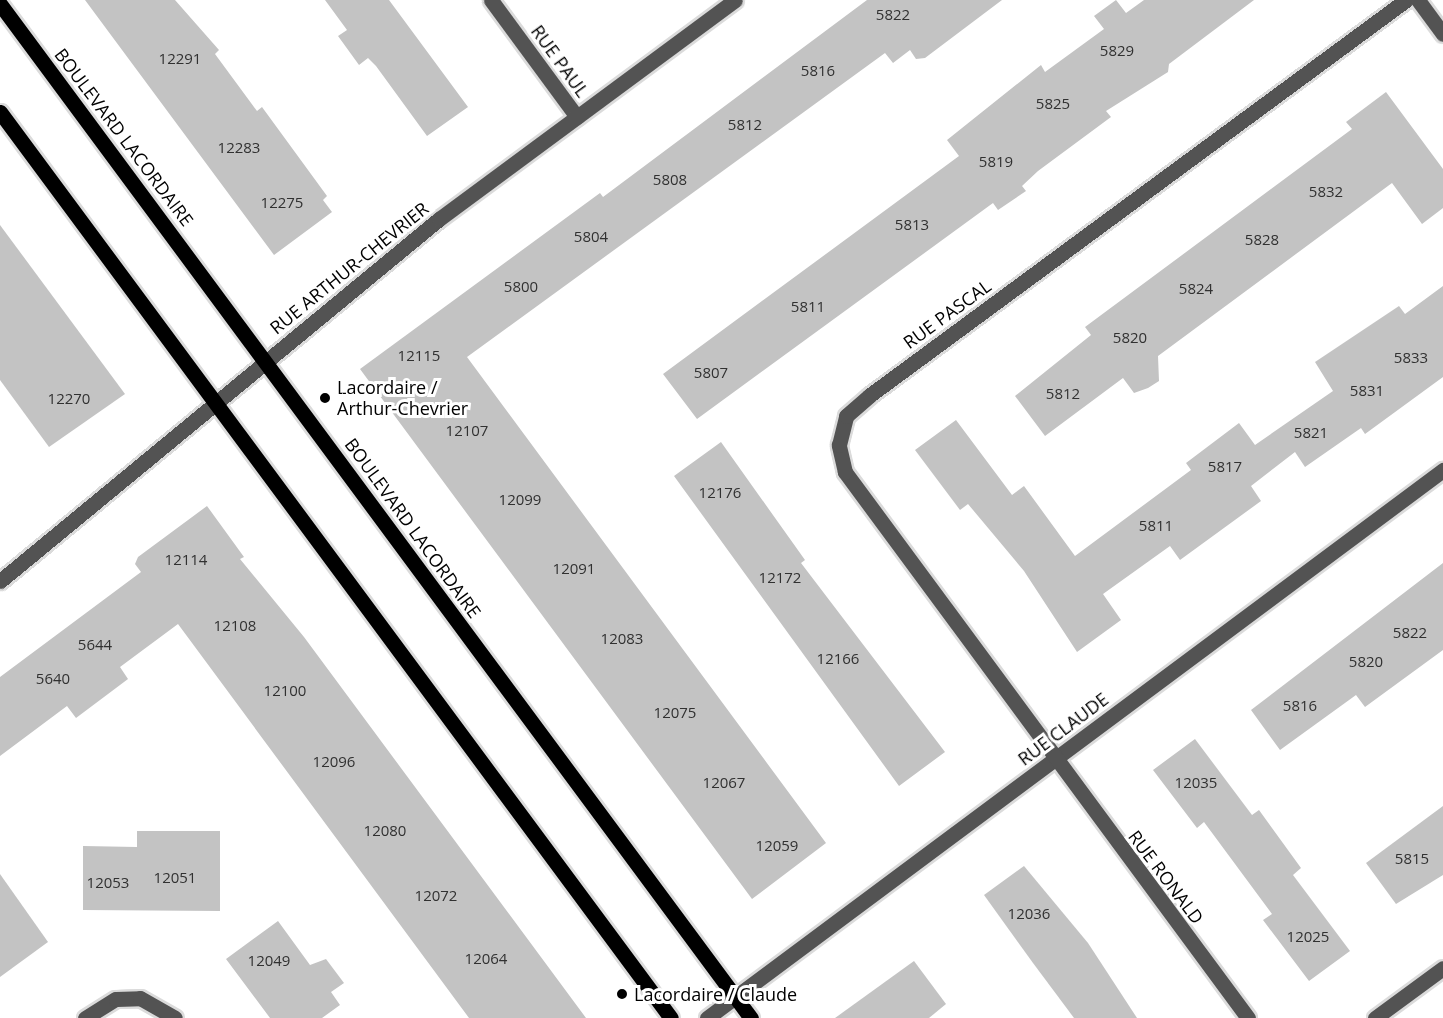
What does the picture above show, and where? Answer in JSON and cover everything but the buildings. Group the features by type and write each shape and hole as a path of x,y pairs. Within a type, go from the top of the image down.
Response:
{"main road":[{"name":"BOULEVARD LACORDAIRE","path":"0,3 751,1018"},
{"path":"0,112 671,1018"}],"street":[{"name":"RUE PAUL","path":"491,0 577,117"},
{"name":"RUE ARTHUR-CHEVRIER","path":"0,581 218,406 266,361 439,219 735,0"},
{"name":"RUE PASCAL","path":"1054,760 845,472 839,445 846,416 1406,0"},
{"path":"1418,0 1443,34"},
{"name":"RUE CLAUDE","path":"707,1018 1443,470"},
{"name":"RUE RONALD","path":"1054,760 1248,1018"},
{"path":"1375,1018 1443,968"},
{"path":"85,1018 116,999 140,998 175,1018"}],"place":[{"name":"Lacordaire / Arthur-Chevrier","path":"325,398"},
{"name":"Lacordaire / Claude","path":"622,994"}]}
